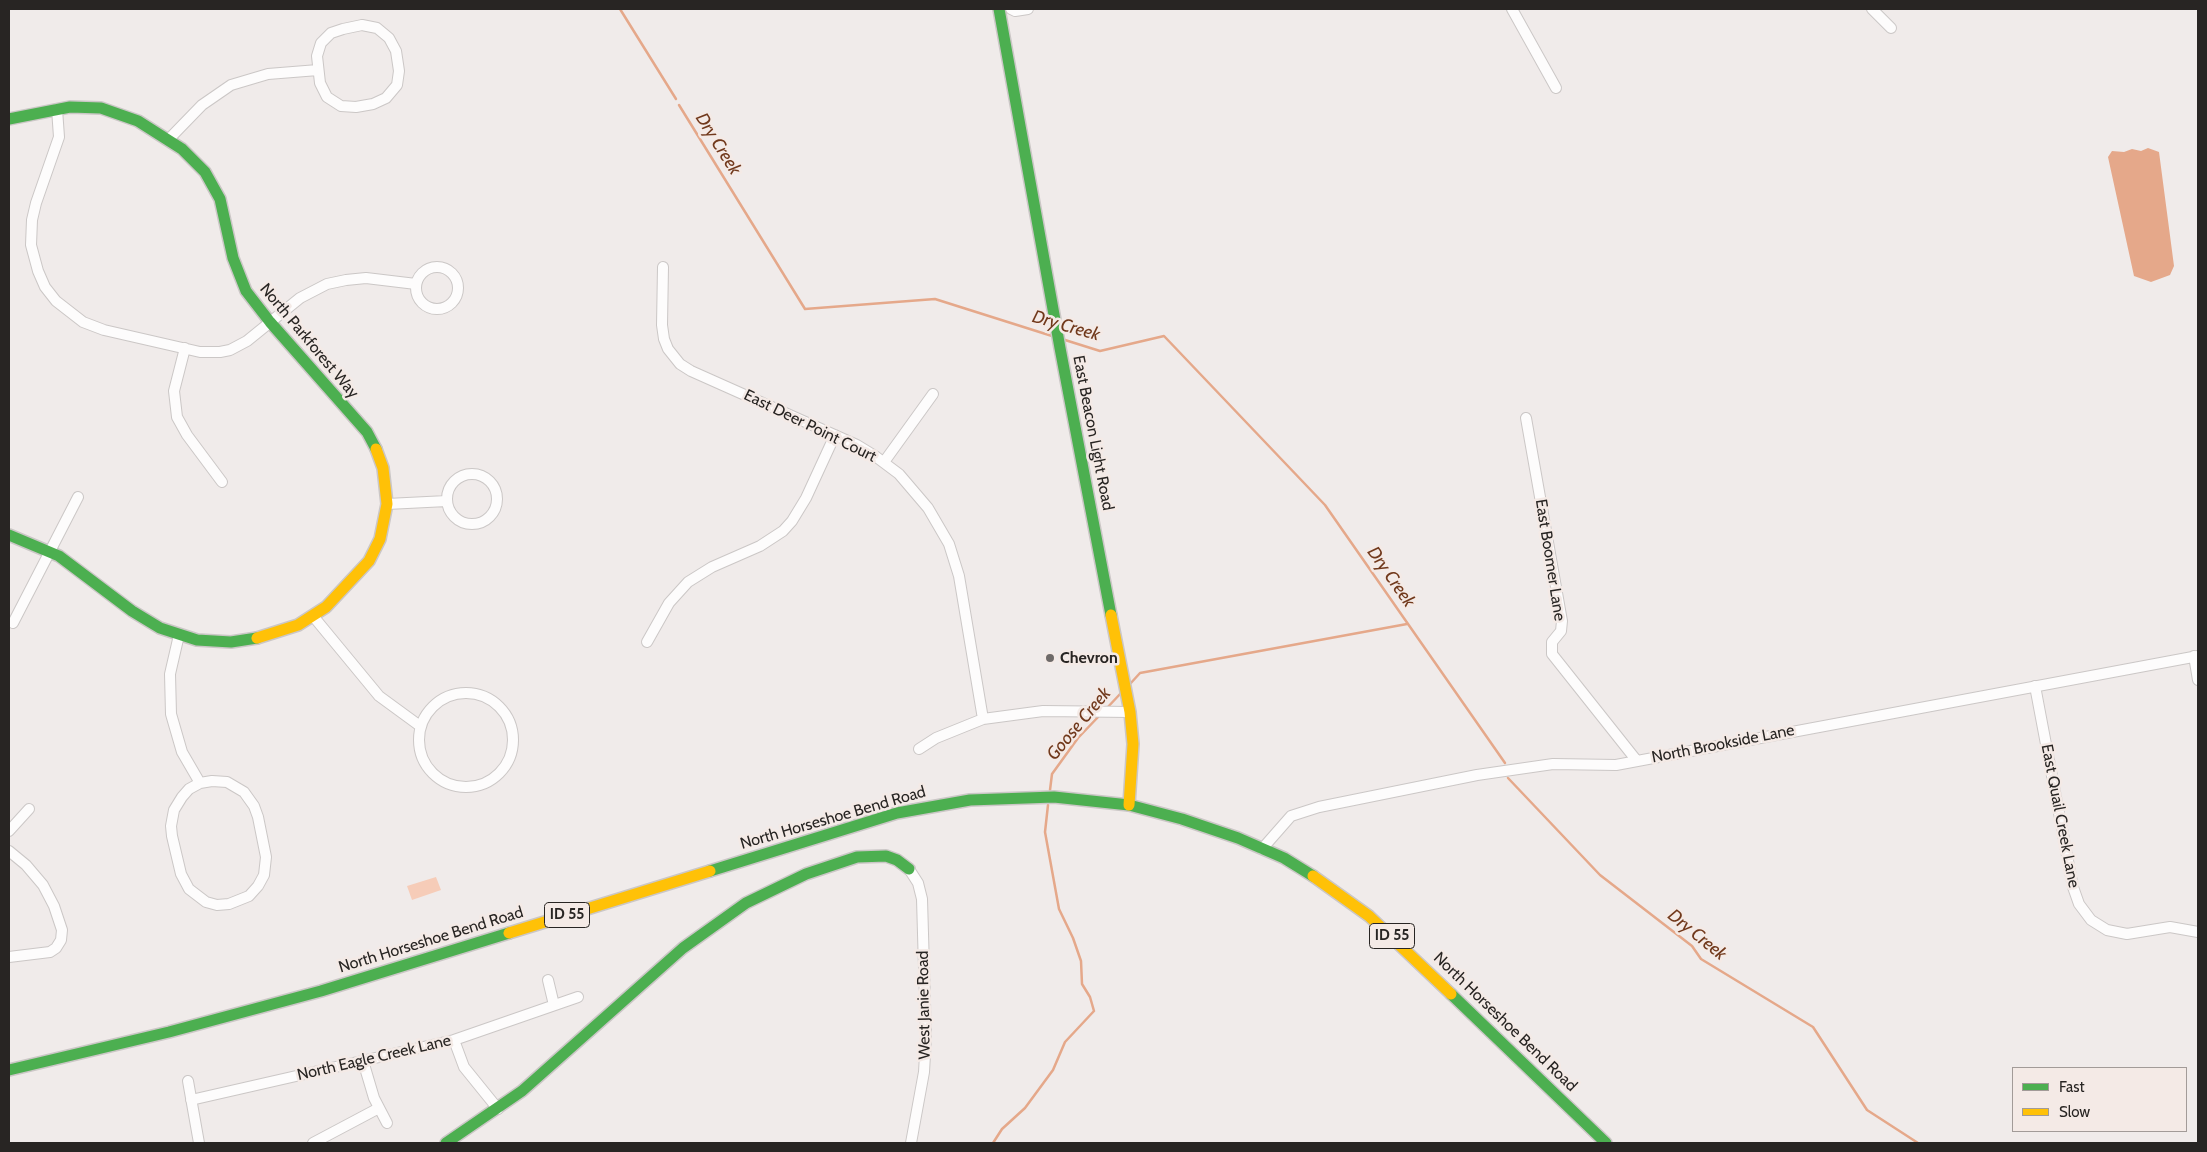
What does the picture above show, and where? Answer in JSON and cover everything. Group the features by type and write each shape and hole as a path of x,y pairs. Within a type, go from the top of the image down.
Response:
{"main road":[{"name":"East Beacon Light Road","path":"1003,9 1050,293 1130,712 1133,744 1129,805"},
{"name":"North Parkforest Way","path":"9,119 57,109 86,106 114,111 138,121 193,159 213,185 224,212 238,275 254,304 366,432 376,449 383,468 387,504 380,540 369,560 339,595 313,616 281,632 264,637 231,642 213,642 179,635 142,618 50,551 9,535"},
{"name":"North Horseshoe Bend Road","path":"9,1070 169,1032 321,991 897,813 942,804 1007,797 1054,797 1129,805 1200,825 1262,848 1284,858 1312,875 1369,916 1413,956 1606,1143"},
{"path":"446,1143 498,1109 545,1072 684,948 709,928 746,903 806,874 857,857 886,856 898,860 909,869"}],"street":[{"path":"1003,9 1014,11 1028,9"},
{"path":"1512,9 1556,88"},
{"path":"1872,9 1891,28"},
{"path":"362,25 377,28 389,38 396,52 399,71 396,85 386,98 373,104 356,107 341,106 327,97 320,83 318,70 317,56 321,43 331,33 362,25"},
{"path":"168,140 202,105 231,85 268,74 318,70"},
{"path":"57,109 59,137 36,203 31,233 34,259 46,287 56,301 83,322 104,330 210,353 230,350 248,341 300,298 317,288 336,282 366,278 416,284"},
{"name":"East Deer Point Court","path":"663,267 662,325 664,339 674,358 691,371 857,445 884,462 916,491 939,525 954,556 983,719"},
{"path":"429,268 443,268 454,276 458,289 457,296 448,307 434,310 422,304 416,291 416,284 423,272 429,268"},
{"path":"184,348 174,391 177,417 187,435 222,482"},
{"path":"884,462 933,394"},
{"name":"East Boomer Lane","path":"1526,418 1562,621 1561,631 1552,642 1552,654 1637,761"},
{"path":"647,642 669,602 688,582 712,567 760,546 777,535 792,521 806,498 835,435"},
{"path":"472,474 482,476 494,485 498,495 496,510 488,520 473,525 462,523 449,510 447,501 448,491 454,482 463,476 472,474"},
{"path":"13,623 78,497"},
{"path":"387,504 447,501"},
{"path":"313,616 379,696 390,706 420,726"},
{"path":"179,635 170,674 170,714 182,752 200,783"},
{"path":"2196,656 2198,680"},
{"name":"North Brookside Lane","path":"1262,848 1291,816 1319,807 1477,775 1553,764 1616,765 2196,656"},
{"name":"East Quail Creek Lane","path":"2035,686 2074,887 2079,904 2091,920 2107,930 2127,934 2170,928 2198,932"},
{"path":"462,692 476,693 489,698 504,712 513,731 514,745 510,759 502,771 484,784 464,788 450,785 437,778 424,761 418,740 420,726 426,713 436,703 448,696 462,692"},
{"path":"919,749 942,735 983,719 1043,711 1130,712"},
{"path":"212,781 227,782 244,792 254,806 258,817 266,856 264,875 258,886 249,896 239,902 217,905 206,902 189,890 180,874 171,826 174,810 189,789 200,783 212,781"},
{"path":"9,831 29,809"},
{"path":"9,851 35,875 51,900 62,930 61,940 56,948 43,954 9,957"},
{"name":"West Janie Road","path":"909,869 918,883 922,900 926,1037 924,1072 911,1143"},
{"path":"548,980 554,1005"},
{"name":"North Eagle Creek Lane","path":"191,1100 454,1040 578,997"},
{"path":"454,1040 464,1067 498,1109"},
{"path":"363,1061 367,1079 387,1122"},
{"path":"188,1081 199,1143"},
{"path":"313,1143 379,1108"}],"shaded area":[{"path":"2148,148 2159,152 2174,266 2170,275 2151,282 2134,276 2108,157 2112,151 2124,152 2132,149 2141,151"},
{"path":"436,877 441,890 412,900 407,886"}],"waterway":[{"name":"Dry Creek","path":"620,9 676,99"},
{"name":"Dry Creek","path":"679,105 805,309 935,299 1052,336"},
{"name":"Dry Creek","path":"1065,340 1100,351 1164,336 1325,505 1505,763"},
{"name":"Goose Creek","path":"1130,684 1140,673 1407,624"},
{"name":"Goose Creek","path":"1106,709 1121,693"},
{"name":"Goose Creek","path":"1050,790 1052,774 1078,738 1100,715"},
{"name":"Dry Creek","path":"1508,778 1600,875 1692,946 1701,959 1813,1027 1867,1110 1918,1143"},
{"name":"Goose Creek","path":"993,1143 1002,1129 1025,1108 1053,1070 1065,1042 1094,1011 1090,997 1082,984 1081,961 1073,938 1059,909 1045,832 1048,805"}],"traffic: fast":[{"path":"999,9 1060,348 1111,615"},
{"path":"9,119 70,107 101,108 138,121 182,149 205,172 220,199 233,258 246,291 270,322 367,432 376,449"},
{"path":"9,535 59,556 132,611 160,628 197,640 231,642 257,638"},
{"path":"710,871 897,813 970,800 1054,797 1129,805 1182,819 1238,838 1284,858 1313,876"},
{"path":"446,1143 522,1091 683,948 746,903 806,874 857,857 886,856 897,860 909,869"},
{"path":"9,1070 169,1032 321,991 509,933"},
{"path":"1451,994 1606,1143"}],"traffic: slow":[{"path":"257,638 298,625 326,607 369,561 380,539 387,504 383,468 376,449"},
{"path":"1111,615 1130,712 1133,744 1129,805"},
{"path":"509,933 710,871"},
{"path":"1313,876 1369,916 1451,994"}],"place":[{"name":"Chevron","path":"1050,658"}]}
